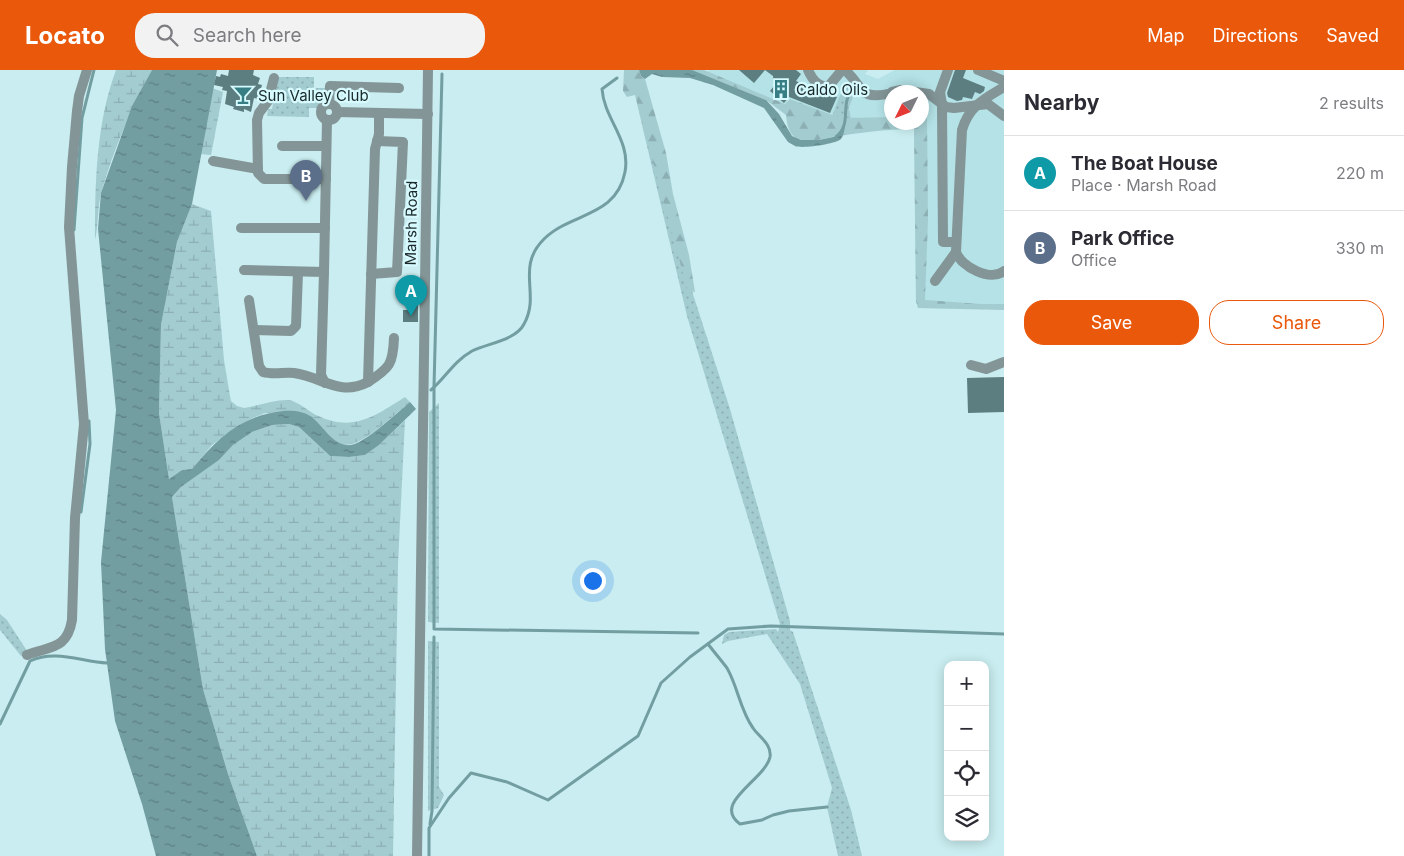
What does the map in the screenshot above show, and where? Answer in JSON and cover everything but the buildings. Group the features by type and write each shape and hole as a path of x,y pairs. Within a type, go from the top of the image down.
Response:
{"street":[{"path":"27,655 64,641 70,632 72,620 75,511 84,424 69,227 77,111 79,96 87,70"},
{"name":"Marsh Road","path":"417,856 428,70"},
{"path":"808,70 815,82 823,86 828,86 844,70 854,78 866,94 884,94"},
{"path":"948,70 940,92 942,104 943,242 956,247"},
{"path":"978,70 1004,81"},
{"path":"274,78 268,101 259,113 257,120 258,173 264,179 326,180"},
{"path":"329,104 330,86 399,88"},
{"path":"1004,87 976,104 966,118 962,130 956,247 958,259 963,264 993,275 1004,271"},
{"path":"929,94 946,107 954,108 988,104 1004,116"},
{"path":"329,104 335,107 337,112 334,119 327,120 321,115 321,110 325,105 329,104"},
{"path":"337,112 428,114"},
{"path":"368,382 375,149 379,134 379,113"},
{"path":"325,383 321,376 327,120"},
{"path":"372,274 397,272 403,142 377,141"},
{"path":"282,146 326,146"},
{"path":"214,161 258,169"},
{"path":"241,228 325,228"},
{"path":"935,281 956,247"},
{"path":"244,270 324,272"},
{"path":"254,330 291,331 296,326 298,272"},
{"path":"249,300 259,366 263,372 311,376 337,388 360,386 390,366 394,338"},
{"path":"971,365 986,368 1004,362"}],"shaded area":[{"path":"709,70 868,70 865,74 878,79 895,70 1004,70 1004,309 918,308 916,301 914,130 929,130 929,85 884,85 884,117 851,118 849,108 856,89 851,81 839,97 832,116 791,99 785,104 707,72"}],"green space":[{"path":"116,70 152,70 130,114 107,175 100,196 95,240 98,154 104,111"},
{"path":"624,70 639,70 641,76 645,79 666,153 673,194 689,255 695,292 688,291 635,95 627,97 623,91"},
{"path":"691,70 704,70 785,104 790,99 840,118 884,117 884,130 893,130 805,141 791,133 786,115 766,100"},
{"path":"278,77 314,77 314,88 325,88 325,102 318,108 309,108 309,117 267,116 268,109 272,109"},
{"path":"851,80 856,89 849,108 851,118 832,116 839,97"},
{"path":"212,88 223,92 211,155 200,154"},
{"path":"635,95 691,288 730,409 790,621 790,630 793,632 851,810 862,856 838,856 827,807 832,788 800,684 767,634 728,641 722,644 724,635 729,632 776,629 778,632 780,624 687,316"},
{"path":"914,130 927,130 928,220 925,300 1004,304 1004,310 918,308 916,301"},
{"path":"192,204 211,211 224,360 231,401 237,406 244,408 289,400 316,415 341,422 363,420 405,397 410,402 387,422 358,442 349,445 334,440 313,418 265,413 241,424 212,445 192,469 182,470 169,479 159,413 161,325 177,242"},
{"path":"439,403 439,623 428,622 429,412"},
{"path":"405,420 398,564 393,856 257,856 228,774 203,689 172,497 181,487 219,460 233,445 252,432 272,425 289,424 299,427 330,456 349,457 365,455 379,445"},
{"path":"0,614 7,620 29,654 21,656 0,630"},
{"path":"428,641 439,642 439,787 444,795 438,808 428,811"}],"water":[{"path":"152,70 217,70 192,204 177,242 161,325 159,413 169,479 182,470 192,469 231,430 242,423 268,414 283,411 305,413 312,417 334,440 345,445 351,445 373,433 410,402 416,409 379,445 365,455 349,457 330,456 299,427 289,424 272,425 252,432 233,445 219,460 181,487 172,497 203,689 228,774 257,856 156,856 142,804 115,721 105,649 101,562 116,410 98,229 101,193 132,106"},
{"path":"639,70 692,70 766,100 779,114 792,136 801,140 819,140 838,136 843,130 845,120 843,135 838,141 826,144 804,147 795,146 788,142 764,108 713,85 690,78 662,77 652,74 645,79 641,76"}],"waterway":[{"path":"74,230 82,118 94,70"},
{"path":"442,74 434,387 434,629 698,633"},
{"path":"431,390 465,355 509,337 520,329 529,313 529,271 531,260 536,250 544,239 555,230 603,206 620,187 625,172 626,160 621,140 607,110 602,89 617,78"},
{"path":"836,137 844,125 847,99 856,85"},
{"path":"81,512 90,444 89,421"},
{"path":"429,856 429,828 449,798 471,773 507,782 548,800 638,736 661,683 690,657 728,629 771,626 1004,634"},
{"path":"430,824 432,811 434,637"},
{"path":"708,644 727,668 749,721 767,744 770,752 766,766 735,800 732,808 733,816 740,824 762,820 789,811 827,807"},
{"path":"0,724 30,661 49,656 59,656 107,663"}],"place":[{"name":"Caldo Oils","path":"781,89"},
{"name":"Sun Valley Club","path":"243,95"},
{"name":"Park Office","path":"306,201"},
{"name":"The Boat House","path":"411,316"}]}
